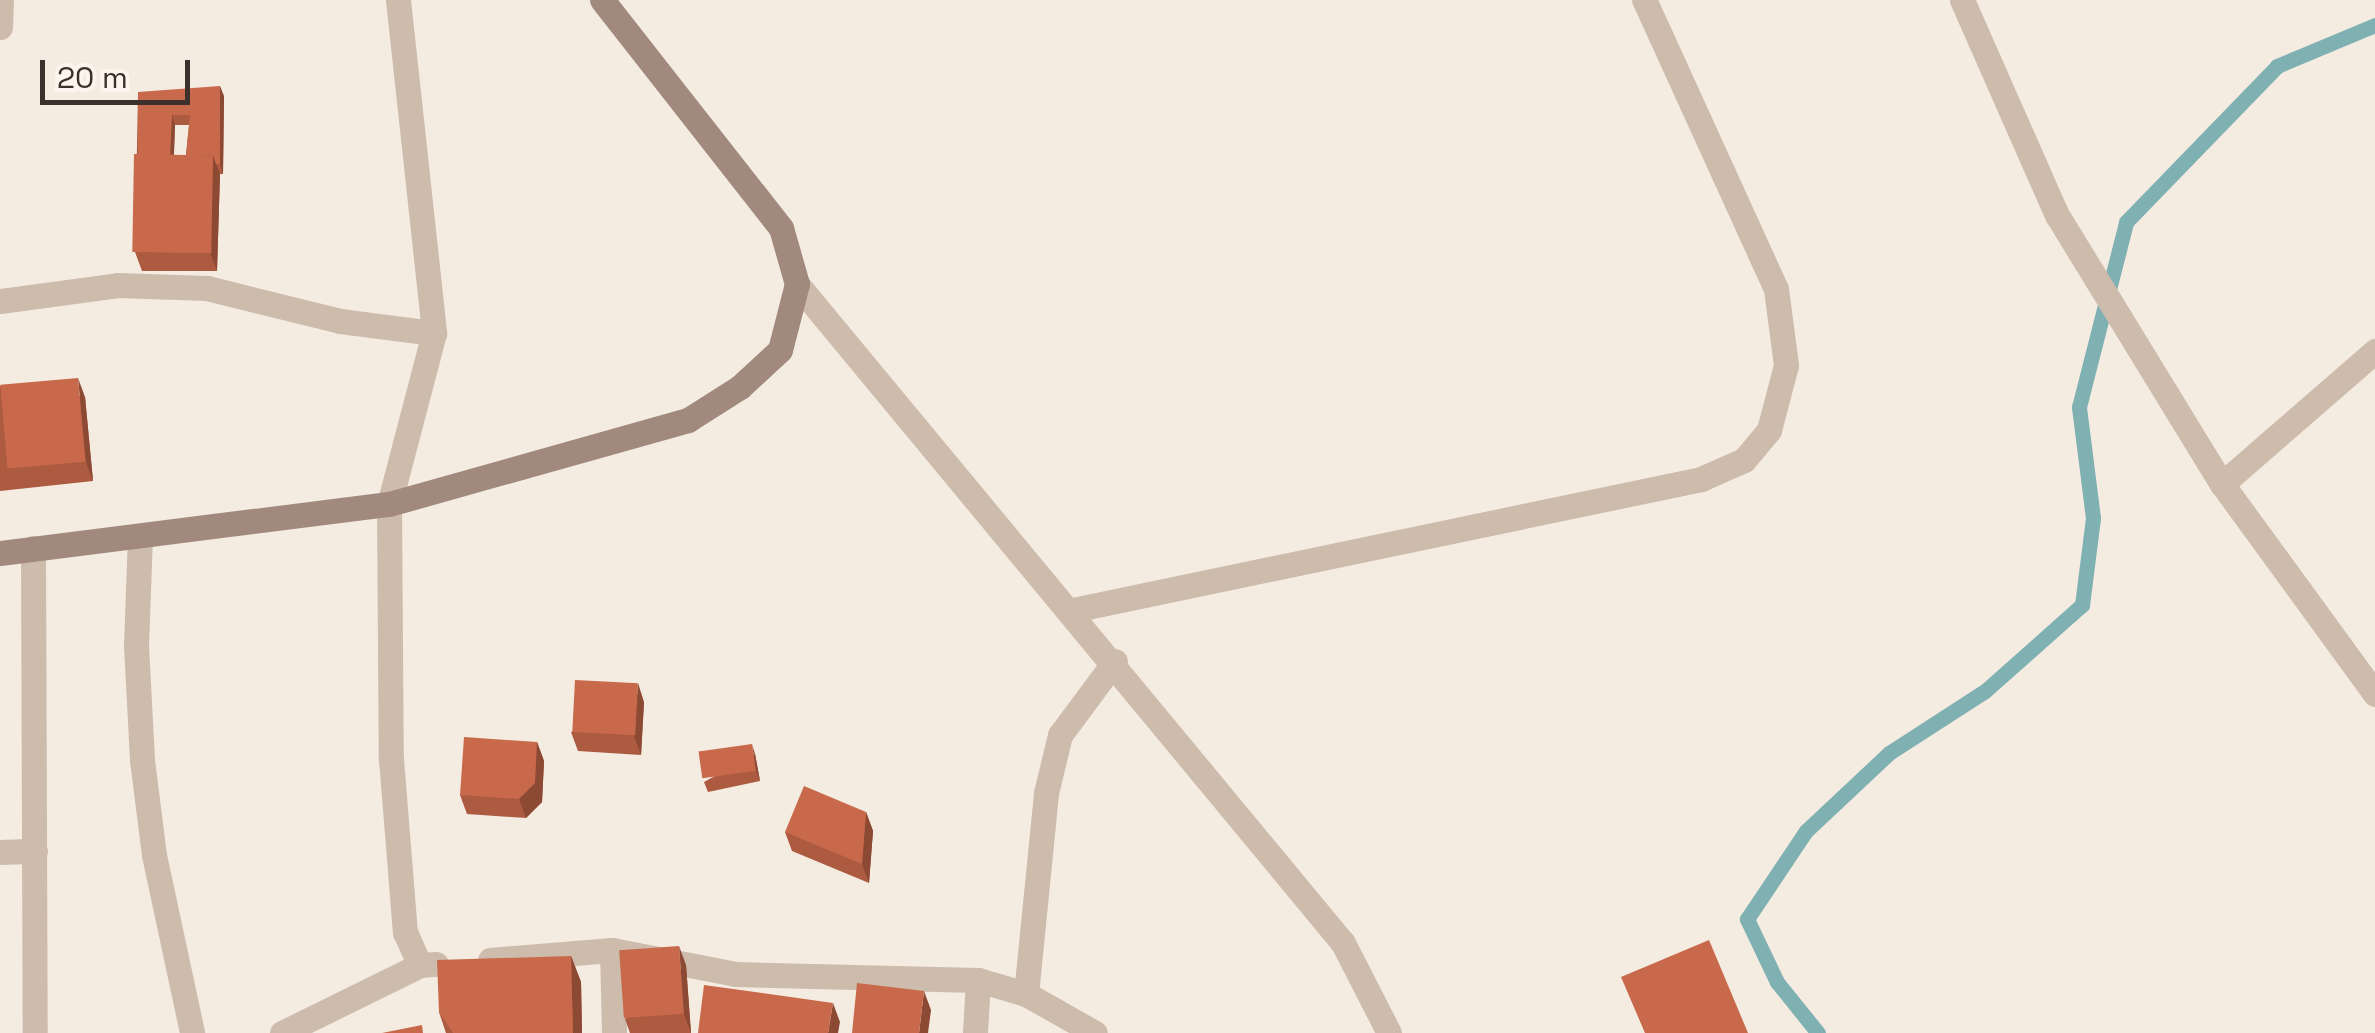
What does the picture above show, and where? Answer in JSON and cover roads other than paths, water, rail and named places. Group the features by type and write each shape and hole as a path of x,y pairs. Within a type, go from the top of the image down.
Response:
{"main road":[{"path":"0,553 388,504 688,420 740,387 780,350 798,284 780,228 602,0"}],"street":[{"path":"398,0 434,333 388,504 391,759 405,932 420,965"},
{"path":"1072,610 1701,479 1744,460 1769,430 1786,365 1776,290 1644,0"},
{"path":"1962,0 2057,215 2222,484 2375,694"},
{"path":"0,27 1,4"},
{"path":"798,284 1115,661 1343,943 1388,1033"},
{"path":"0,301 118,286 207,288 340,322 434,333"},
{"path":"2222,484 2375,351"},
{"path":"140,536 136,646 142,760 154,855 192,1033"},
{"path":"33,548 34,1033"},
{"path":"1026,994 1046,793 1060,734 1074,707 1115,661"},
{"path":"0,852 35,851"},
{"path":"612,950 614,1033"},
{"path":"282,1033 420,965 612,950 735,974 978,980 1026,994 1095,1033"},
{"path":"975,1033 978,980"}],"waterway":[{"path":"1818,1033 1777,982 1747,919 1806,831 1889,753 1985,691 2082,605 2093,518 2079,407 2126,222 2277,66 2375,25"}]}
